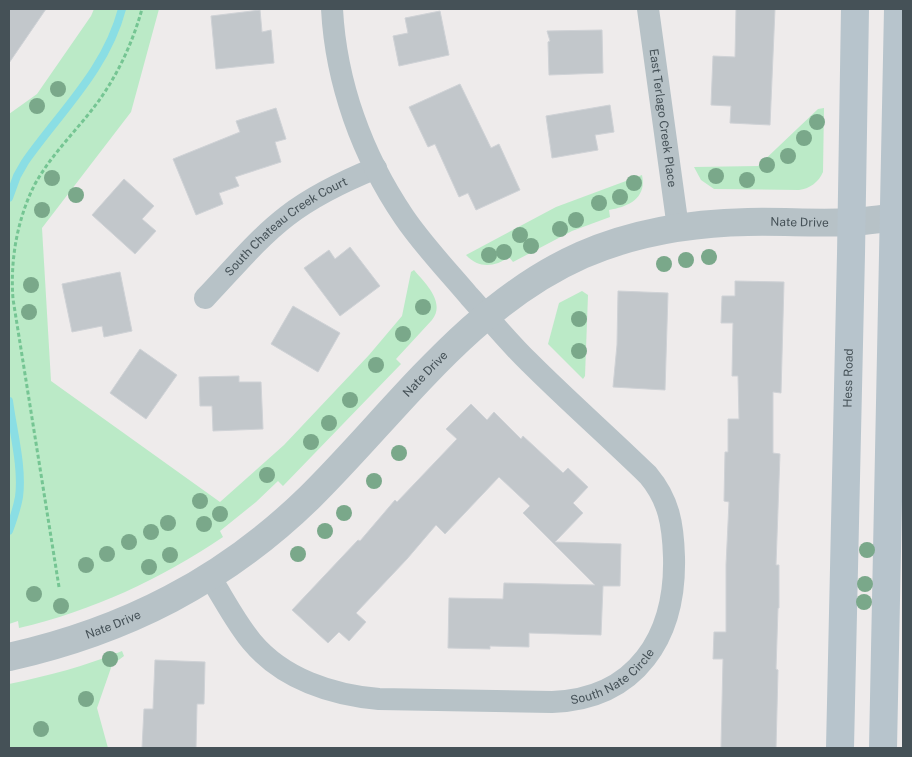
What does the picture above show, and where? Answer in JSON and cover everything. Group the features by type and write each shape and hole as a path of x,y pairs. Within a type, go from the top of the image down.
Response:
{"main road":[{"name":"Hess Road","path":"840,748 855,9"},
{"path":"883,748 898,218 898,9"}],"street":[{"name":"South Nate Circle","path":"210,577 246,634 265,655 302,680 326,690 379,699 567,701 585,698 623,679 648,656 666,620 671,599 674,568 673,540 669,513 664,497 648,475 529,363 417,234 395,202 361,136 343,82 335,40 332,9"},
{"name":"East Terlago Creek Place","path":"648,9 678,228"},
{"name":"South Chateau Creek Court","path":"205,298 257,243 289,215 337,185 376,168"},
{"name":"Nate Drive","path":"9,657 64,643 115,625 165,602 210,577 256,544 302,505 456,342 526,285 582,255 635,236 718,223 852,222 898,218"}],"path":[{"path":"59,587 13,299 14,254 24,210 35,184 106,90 131,42 142,9"}],"green space":[{"path":"94,9 159,9 131,112 42,228 51,381 220,502 284,445 369,355 402,316 411,272 414,270 428,287 437,306 432,320 396,359 401,364 283,486 278,481 256,502 220,531 223,537 175,567 125,592 73,613 19,628 18,621 9,624 9,114 37,94"},
{"path":"824,108 823,172 816,182 806,188 799,190 714,189 701,180 694,167 758,166 818,109"},
{"path":"642,175 642,190 630,204 609,210 610,217 572,231 513,262 509,257 498,263 487,265 476,263 466,255 556,207"},
{"path":"582,291 588,295 585,376 583,379 548,344 559,303"},
{"path":"122,651 124,656 112,665 97,708 108,748 9,748 9,684 66,670"}],"building":[{"path":"9,9 46,9 9,63"},
{"path":"736,9 775,9 770,125 730,123 731,106 711,105 713,56 735,57"},
{"path":"260,10 262,32 271,30 274,63 216,69 211,16"},
{"path":"440,11 449,55 399,66 393,36 408,33 405,18"},
{"path":"602,30 603,73 549,75 548,42 550,41 547,31"},
{"path":"460,84 491,148 499,144 520,190 476,210 468,193 459,197 435,144 428,147 409,107"},
{"path":"610,105 614,132 595,135 598,150 552,158 546,116"},
{"path":"276,108 286,139 275,142 281,162 235,177 239,186 219,193 223,204 196,215 173,159 240,132 236,121"},
{"path":"124,179 154,206 142,219 156,231 135,254 92,215"},
{"path":"350,247 380,286 340,316 304,268 329,250 335,259"},
{"path":"120,272 132,331 104,337 102,326 72,332 62,284"},
{"path":"735,281 784,282 781,393 773,392 773,453 780,454 776,565 779,565 779,608 776,669 778,670 776,748 721,748 723,659 713,659 714,632 726,632 726,565 729,502 724,501 725,452 728,452 728,419 739,419 738,376 732,376 733,323 721,323 722,296 735,296"},
{"path":"618,291 668,293 665,390 613,387 617,345"},
{"path":"293,306 340,333 318,372 271,344"},
{"path":"140,349 177,375 146,419 110,393"},
{"path":"239,376 239,382 261,382 263,429 213,431 212,406 200,406 199,377"},
{"path":"471,404 487,420 494,412 521,439 523,436 563,473 568,468 588,487 573,503 583,513 555,542 621,544 620,586 603,586 601,635 529,633 529,647 490,646 490,649 448,648 449,598 503,599 504,583 595,585 523,513 530,506 499,477 445,534 436,525 356,613 366,622 349,641 339,632 328,643 292,610 358,540 360,541 395,500 397,502 457,439 446,429"},
{"path":"155,660 205,662 204,704 197,704 196,748 142,748 144,709 153,709"}],"waterway":[{"path":"9,198 17,176 25,162 94,71 115,31 122,9"},
{"path":"9,401 20,474 19,497 9,531"}]}
